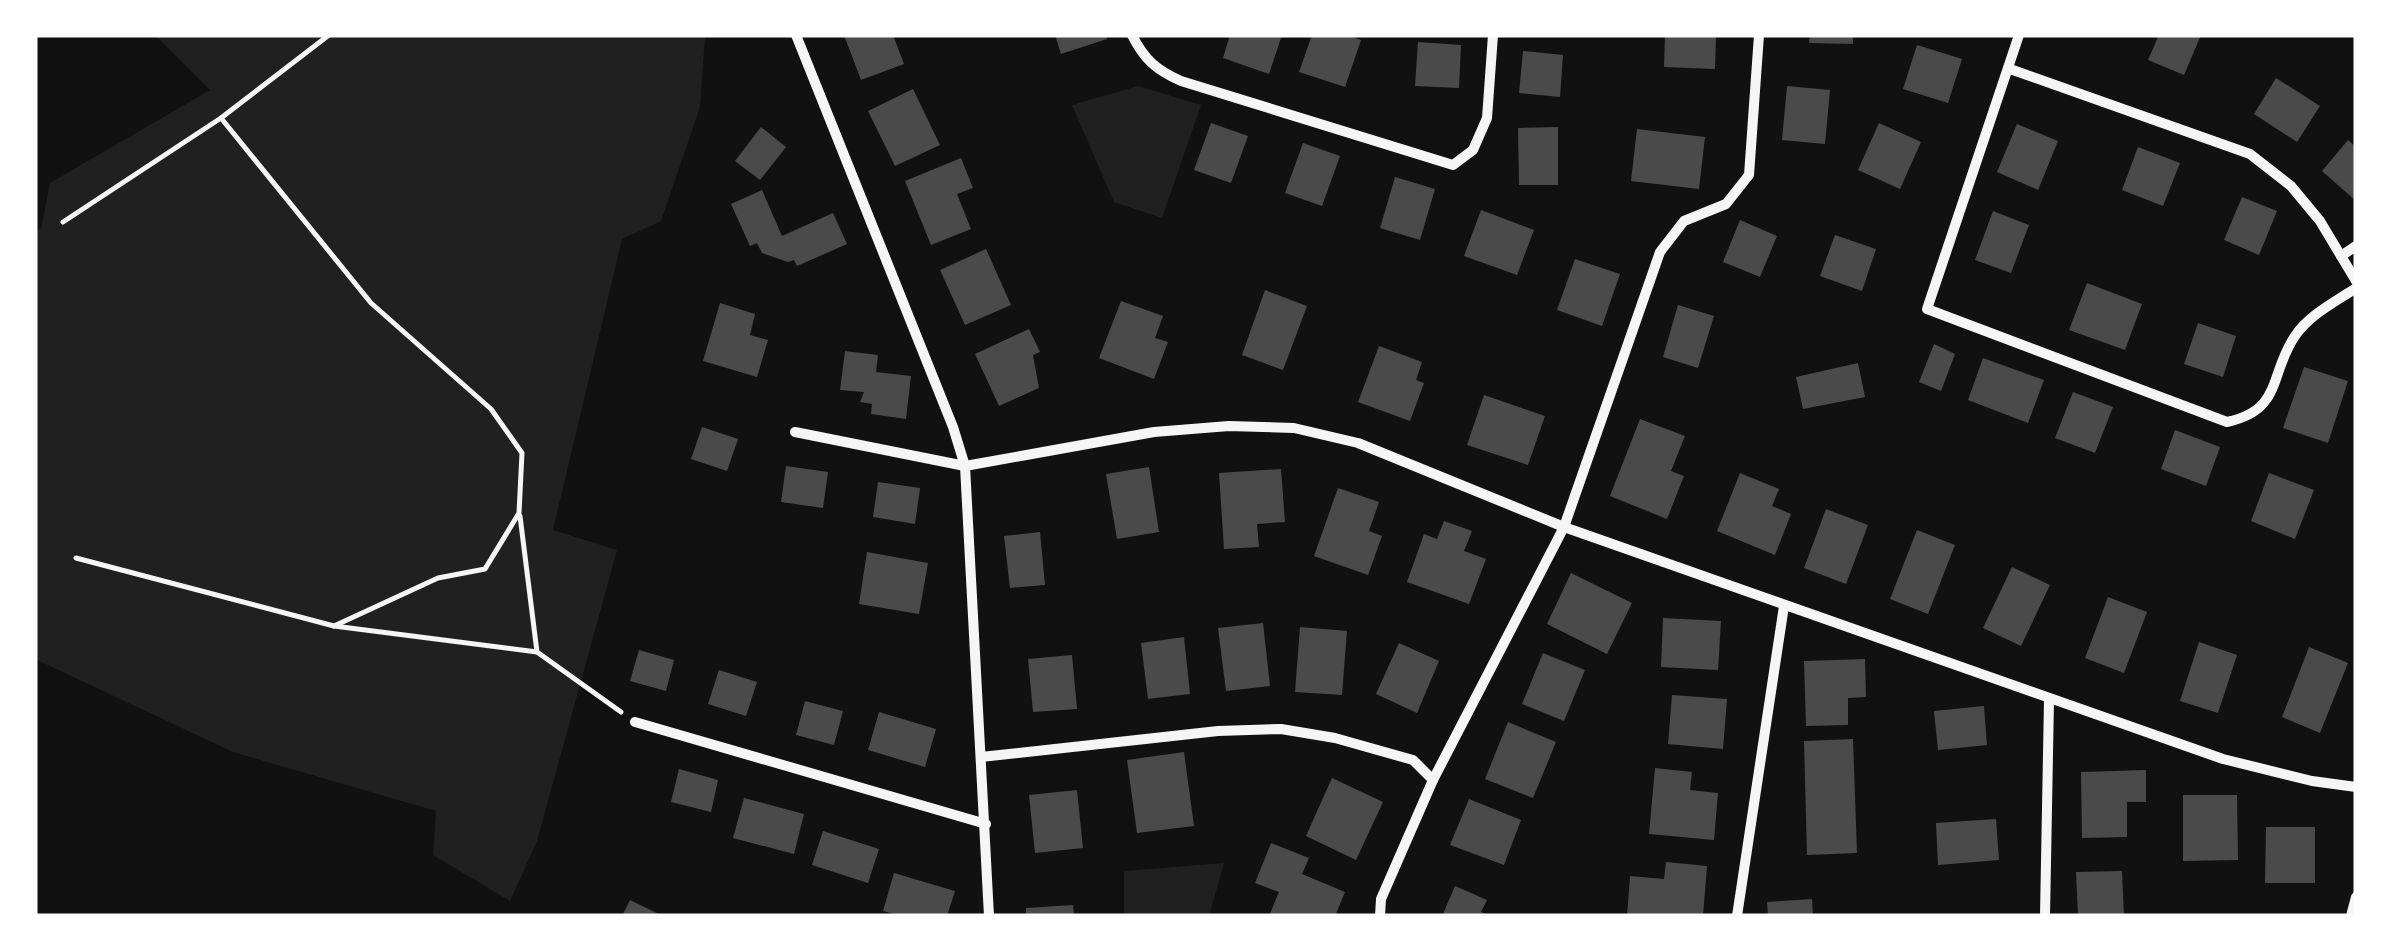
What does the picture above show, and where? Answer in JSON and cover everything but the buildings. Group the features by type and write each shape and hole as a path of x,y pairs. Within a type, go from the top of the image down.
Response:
{"street":[{"path":"796,35 966,466 989,916"},
{"path":"1132,35 1157,71 1180,81 1453,165 1472,150 1487,118 1493,35"},
{"path":"1380,916 1381,899 1433,780 1564,527 1660,252 1684,221 1726,204 1749,175 1759,35"},
{"path":"2010,68 2250,154 2291,186 2320,221 2356,285 2308,321 2293,338 2276,384 2262,407 2246,418 2227,422 1927,309 2019,35"},
{"path":"2341,256 2356,246"},
{"path":"794,432 966,466 1154,432 1229,426 1294,428 1358,444 1564,527 2223,759 2312,781 2356,787"},
{"path":"1737,916 1784,606"},
{"path":"2045,916 2049,700"},
{"path":"636,722 986,824"},
{"path":"981,757 1218,731 1281,729 1334,738 1413,760 1433,780"},
{"path":"2351,916 2356,897"}],"path":[{"path":"63,222 221,118 329,35"},
{"path":"221,118 371,303 491,408 522,453 520,513 536,652"},
{"path":"334,626 438,578 485,569 520,513"},
{"path":"76,558 334,626 536,652 636,722"}],"shaded area":[{"path":"155,35 709,35 705,37 700,107 661,221 622,239 553,530 617,550 537,841 510,901 433,855 436,811 233,752 35,659 35,231 41,229 50,183 210,90"},
{"path":"1138,86 1201,105 1162,218 1114,202 1072,105"},
{"path":"1224,863 1209,916 1124,916 1124,871"}]}
